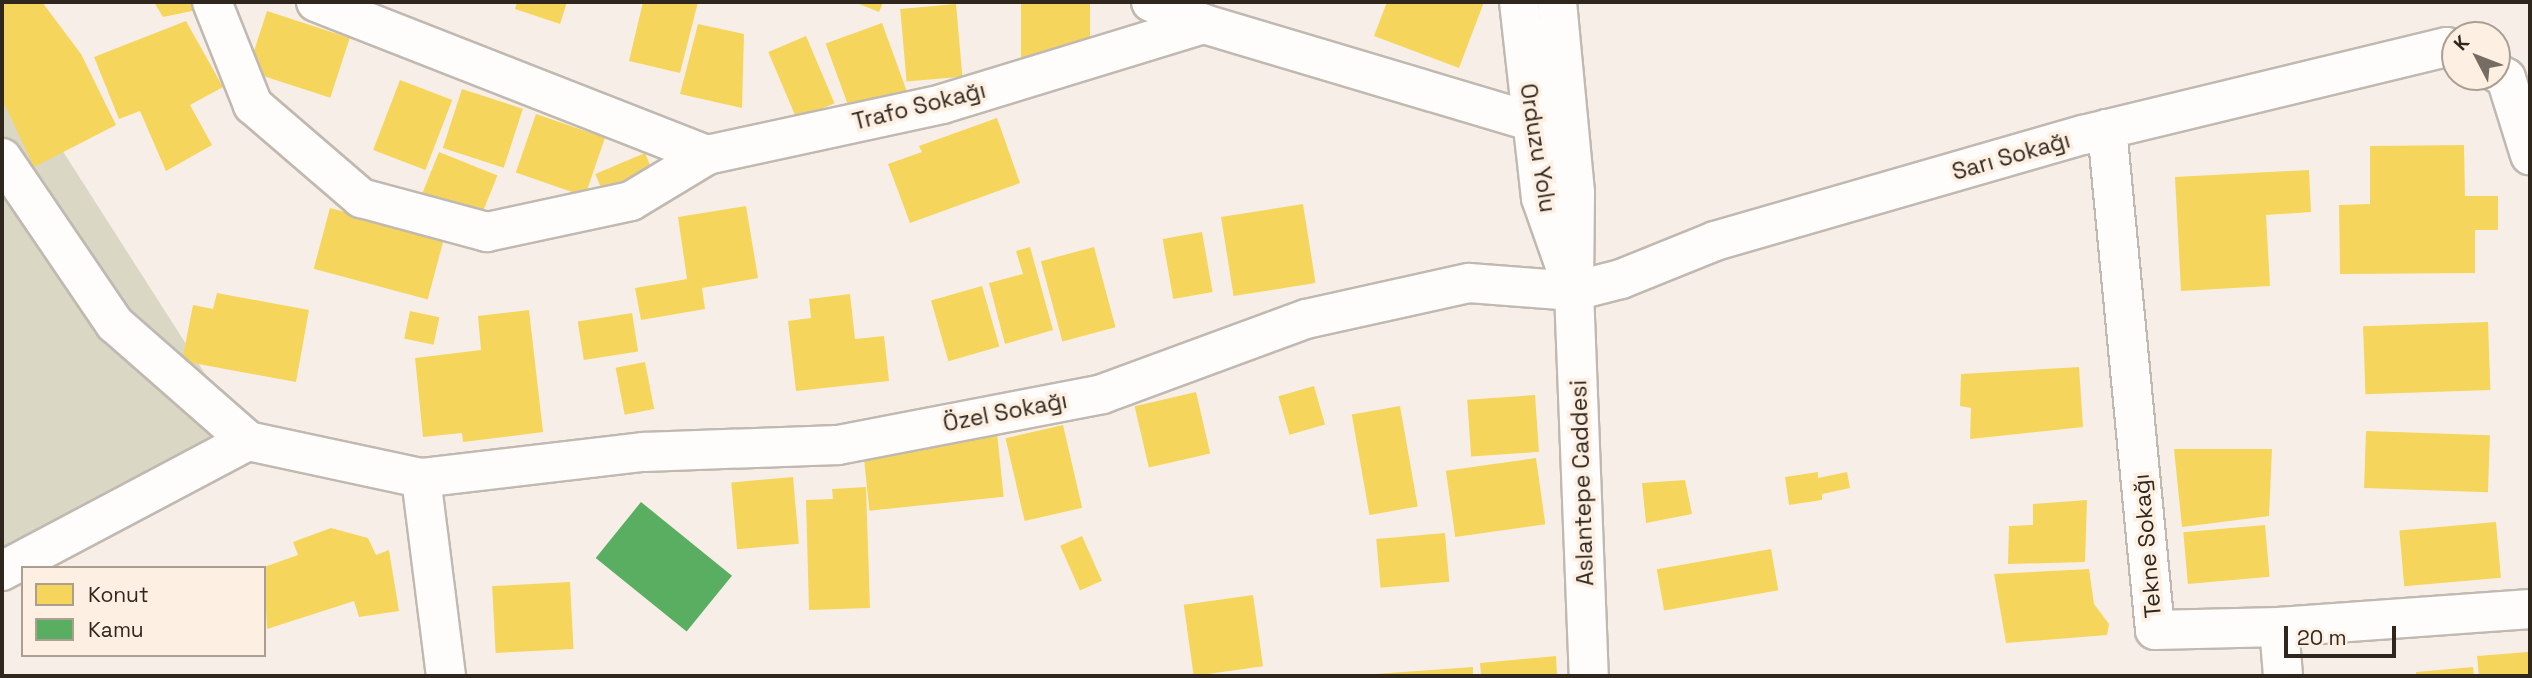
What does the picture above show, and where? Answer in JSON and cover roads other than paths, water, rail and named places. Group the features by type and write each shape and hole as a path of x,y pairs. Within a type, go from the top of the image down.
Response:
{"street":[{"path":"212,2 253,105 361,198 487,232 631,201 707,155"},
{"path":"316,2 707,155"},
{"name":"Orduzu Yolu","path":"1518,2 1541,198 1574,291"},
{"path":"1557,2 1575,193 1574,291"},
{"path":"1144,42 1159,5 1204,24 1530,121"},
{"name":"Trafo Sokağı","path":"707,155 942,104 1204,24"},
{"name":"Sarı Sokağı","path":"1574,291 1621,279 1716,241 2108,130 2441,48"},
{"path":"2510,91 2530,155"},
{"name":"Tekne Sokağı","path":"2108,130 2155,630 2279,627 2530,609"},
{"path":"2,158 115,324 248,441 2,570"},
{"name":"Özel Sokağı","path":"248,441 421,478 644,452 838,445 1102,394 1306,319 1469,283 1574,291"},
{"name":"Aslantepe Caddesi","path":"1574,291 1589,676"},
{"path":"421,478 446,676"},
{"path":"2279,627 2283,676"}]}
